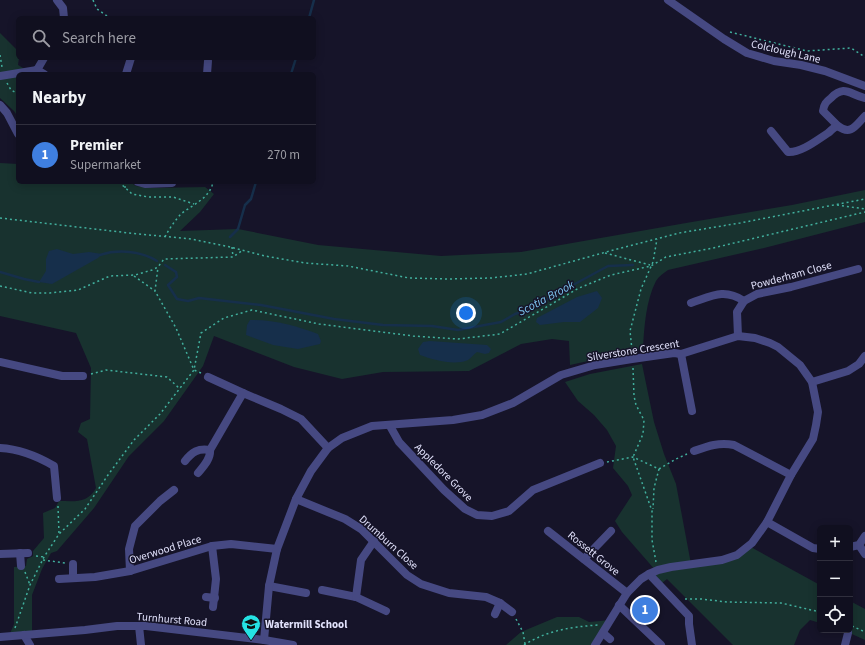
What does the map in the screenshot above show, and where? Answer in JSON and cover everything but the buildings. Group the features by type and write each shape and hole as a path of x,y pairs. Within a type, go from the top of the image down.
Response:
{"street":[{"path":"57,0 63,8 64,16"},
{"name":"Colclough Lane","path":"668,0 747,53 774,61 801,65 825,71 864,87"},
{"path":"40,72 43,60"},
{"path":"127,72 130,60"},
{"path":"207,72 208,61"},
{"path":"1,76 16,74"},
{"path":"865,98 846,91 840,91 824,105 822,111 838,126 847,131 865,116"},
{"path":"0,105 7,113 16,130"},
{"path":"771,131 788,152 792,152 801,150 835,126 838,126"},
{"name":"Powderham Close","path":"738,336 737,312 744,301 758,294 858,269"},
{"path":"691,303 719,294 735,295 744,301"},
{"name":"Silverstone Crescent","path":"264,640 270,586 277,549 296,499 311,471 328,448 342,438 372,426 390,426 453,420 482,415 513,403 561,375 595,365 674,353 681,354 738,336 755,338 778,347 800,365 812,382 818,412 813,439 791,475 767,522 752,543 737,555 714,562 658,570 641,579 626,593 595,645"},
{"path":"681,354 692,411"},
{"path":"812,382 848,371 859,364 865,356"},
{"path":"0,362 62,376 83,376"},
{"path":"208,377 281,409 300,420 328,448"},
{"path":"198,473 211,454 210,450 243,392"},
{"name":"Appledore Grove","path":"390,426 399,442 444,490 465,509 477,515 492,516 509,510 533,490 600,463"},
{"path":"694,451 714,444 725,443 734,445 791,475"},
{"path":"0,448 12,448 25,452 54,466 57,498"},
{"path":"185,461 192,452 205,449 210,450"},
{"path":"130,571 129,549 135,526 160,501 174,490"},
{"name":"Drumburn Close","path":"296,499 345,518 361,529 407,575 421,584 449,593 486,598 500,603 512,612"},
{"path":"767,522 817,548"},
{"path":"584,559 611,530"},
{"name":"Rossett Grove","path":"548,531 626,593"},
{"path":"853,546 860,545 865,536"},
{"path":"356,596 362,560 374,541"},
{"name":"Overwood Place","path":"60,579 130,571 212,546 231,544 277,549"},
{"path":"860,545 865,554"},
{"path":"212,546 216,579 210,598 213,607"},
{"path":"0,554 24,553 21,566"},
{"path":"73,564 73,578"},
{"path":"649,574 689,616 692,645"},
{"path":"270,586 306,593"},
{"path":"322,590 356,596 386,611"},
{"path":"495,614 500,603"},
{"path":"619,605 662,645"},
{"name":"Turnhurst Road","path":"0,637 117,626 139,626 264,640 293,645"},
{"path":"139,626 142,645"},
{"path":"603,633 610,639"},
{"path":"845,645 848,633"},
{"path":"24,635 30,645"}],"path":[{"path":"93,0 98,9 107,16"},
{"path":"724,29 730,33 807,51 852,48 865,56"},
{"path":"0,55 1,76 11,90 16,93"},
{"path":"121,184 132,194 140,197 173,197 194,204"},
{"path":"165,237 170,226 180,215 206,196 213,184"},
{"path":"0,218 191,239 305,263 348,266 409,278 447,280 511,277 545,270 565,263 657,238 835,205 865,198"},
{"path":"835,205 865,209"},
{"path":"13,635 30,585 42,559 59,534 85,509 134,440 160,414 194,370 201,333 224,318 252,310 326,324 413,336 458,339 500,334 579,288 610,275 651,266 666,257 713,248 865,212"},
{"path":"652,511 633,458 643,434 644,420 636,404 634,396 630,331 641,289 651,266 657,238"},
{"path":"232,247 233,257"},
{"path":"155,291 158,267 164,259 233,257 243,250"},
{"path":"603,253 651,266"},
{"path":"0,286 32,293 78,290 110,276 133,275 158,267"},
{"path":"133,275 155,291 176,328 194,370 208,377"},
{"path":"83,376 106,370 167,377 179,388"},
{"path":"658,570 652,540 652,511 654,488 659,469 694,451"},
{"path":"600,463 633,458 659,469"},
{"path":"57,498 59,534"},
{"path":"42,559 73,564"},
{"path":"21,566 30,585"},
{"path":"682,599 781,603 817,611"},
{"path":"512,612 523,632 525,645 552,632 570,627 608,624"},
{"path":"853,630 865,632"}],"green space":[{"path":"0,33 16,49 16,60 19,60 18,65 30,72 16,72 16,114 0,98"},
{"path":"0,163 16,164 16,184 133,184 136,186 152,188 205,187 214,194 200,212 180,231 238,229 318,245 441,256 521,252 792,205 865,190 865,222 768,247 668,270 656,281 650,297 645,323 643,349 570,365 569,341 552,339 521,344 469,371 383,372 342,379 294,367 214,336 203,366 164,421 129,456 94,508 57,551 51,553 42,569 32,595 32,634 9,636 14,624 14,567 26,566 27,559 33,556 33,551 44,538 43,513 55,508 59,501 75,501 85,499 89,497 96,488 87,439 78,432 81,423 90,419 91,368 76,333 0,316"},
{"path":"642,364 654,422 664,454 676,484 691,564 714,562 749,546 817,583 817,622 810,620 800,630 794,645 733,645 667,579 662,583 653,572 656,571 622,532 615,521 632,495 628,486 613,468 616,446 607,430 594,415 578,401 565,382 590,374"},
{"path":"853,603 865,609 865,640 850,633 853,633"},
{"path":"557,617 579,617 589,622 611,620 595,645 506,645 521,632"}],"water":[{"path":"57,249 73,254 89,252 102,254 98,258 52,284 39,282 46,271 46,259 49,251"},
{"path":"597,291 602,298 598,308 580,322 540,325 536,322 537,318 577,297"},
{"path":"250,320 276,322 293,326 318,334 321,341 320,344 298,349 273,345 246,335 247,325"},
{"path":"430,341 487,345 491,349 489,353 485,354 477,352 468,360 462,362 444,362 420,355 418,349 423,342"}],"waterway":[{"path":"310,16 314,0"},
{"path":"292,72 295,60"},
{"path":"230,237 238,229 245,205 251,199 255,184"},
{"path":"100,255 114,252 129,252 144,255 157,261"},
{"name":"Scotia Brook","path":"165,265 176,272 177,277 168,285 177,299 188,301 199,298 261,305 334,319 383,325 432,326 458,330 501,322 515,314 527,310 608,266 633,265"},
{"path":"0,272 39,282"}],"place":[{"name":"Premier","path":"645,610"},
{"name":"Watermill School","path":"251,641"}]}
